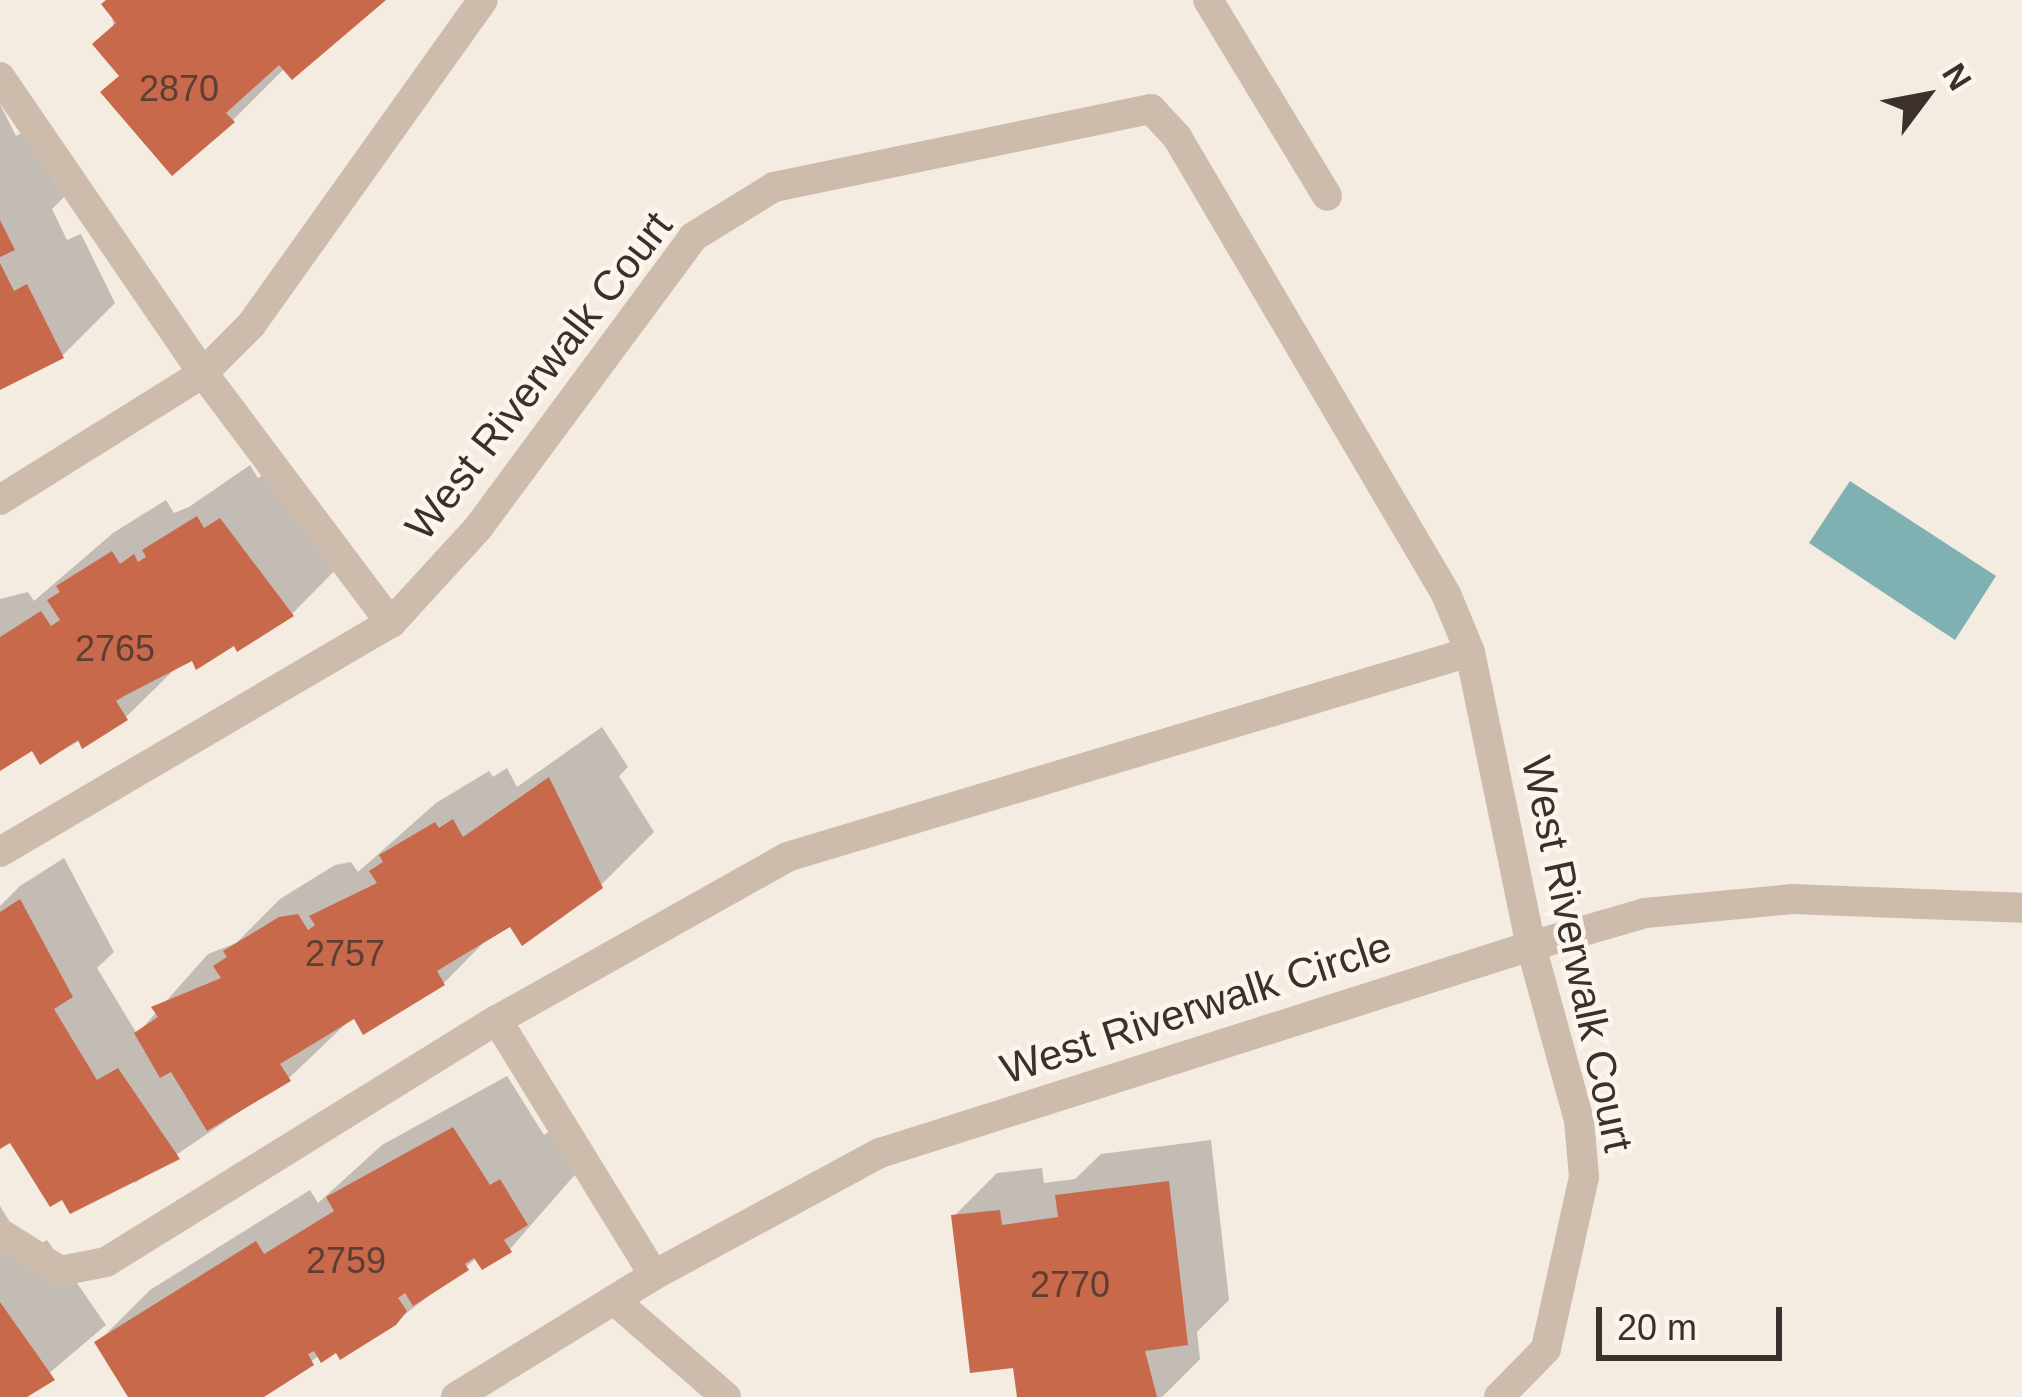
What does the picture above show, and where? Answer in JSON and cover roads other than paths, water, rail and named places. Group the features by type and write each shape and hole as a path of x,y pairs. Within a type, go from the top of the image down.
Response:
{"street":[{"path":"0,500 202,373 251,325 483,0"},
{"path":"1208,0 1327,196"},
{"path":"0,76 202,373 391,623"},
{"name":"West Riverwalk Court","path":"0,852 391,623 478,527 693,237 774,187 1150,109 1177,137 1446,594 1470,652 1531,946 1579,1120 1584,1177 1546,1349 1499,1397"},
{"path":"0,1233 60,1271 106,1262 497,1020 787,857 1470,652"},
{"name":"West Riverwalk Circle","path":"456,1397 654,1275 880,1153 1531,946 1645,913 1792,899 2022,908"},
{"path":"497,1020 654,1275"},
{"path":"614,1300 726,1397"}],"water":[{"path":"1850,481 1996,576 1955,640 1809,543"}]}
